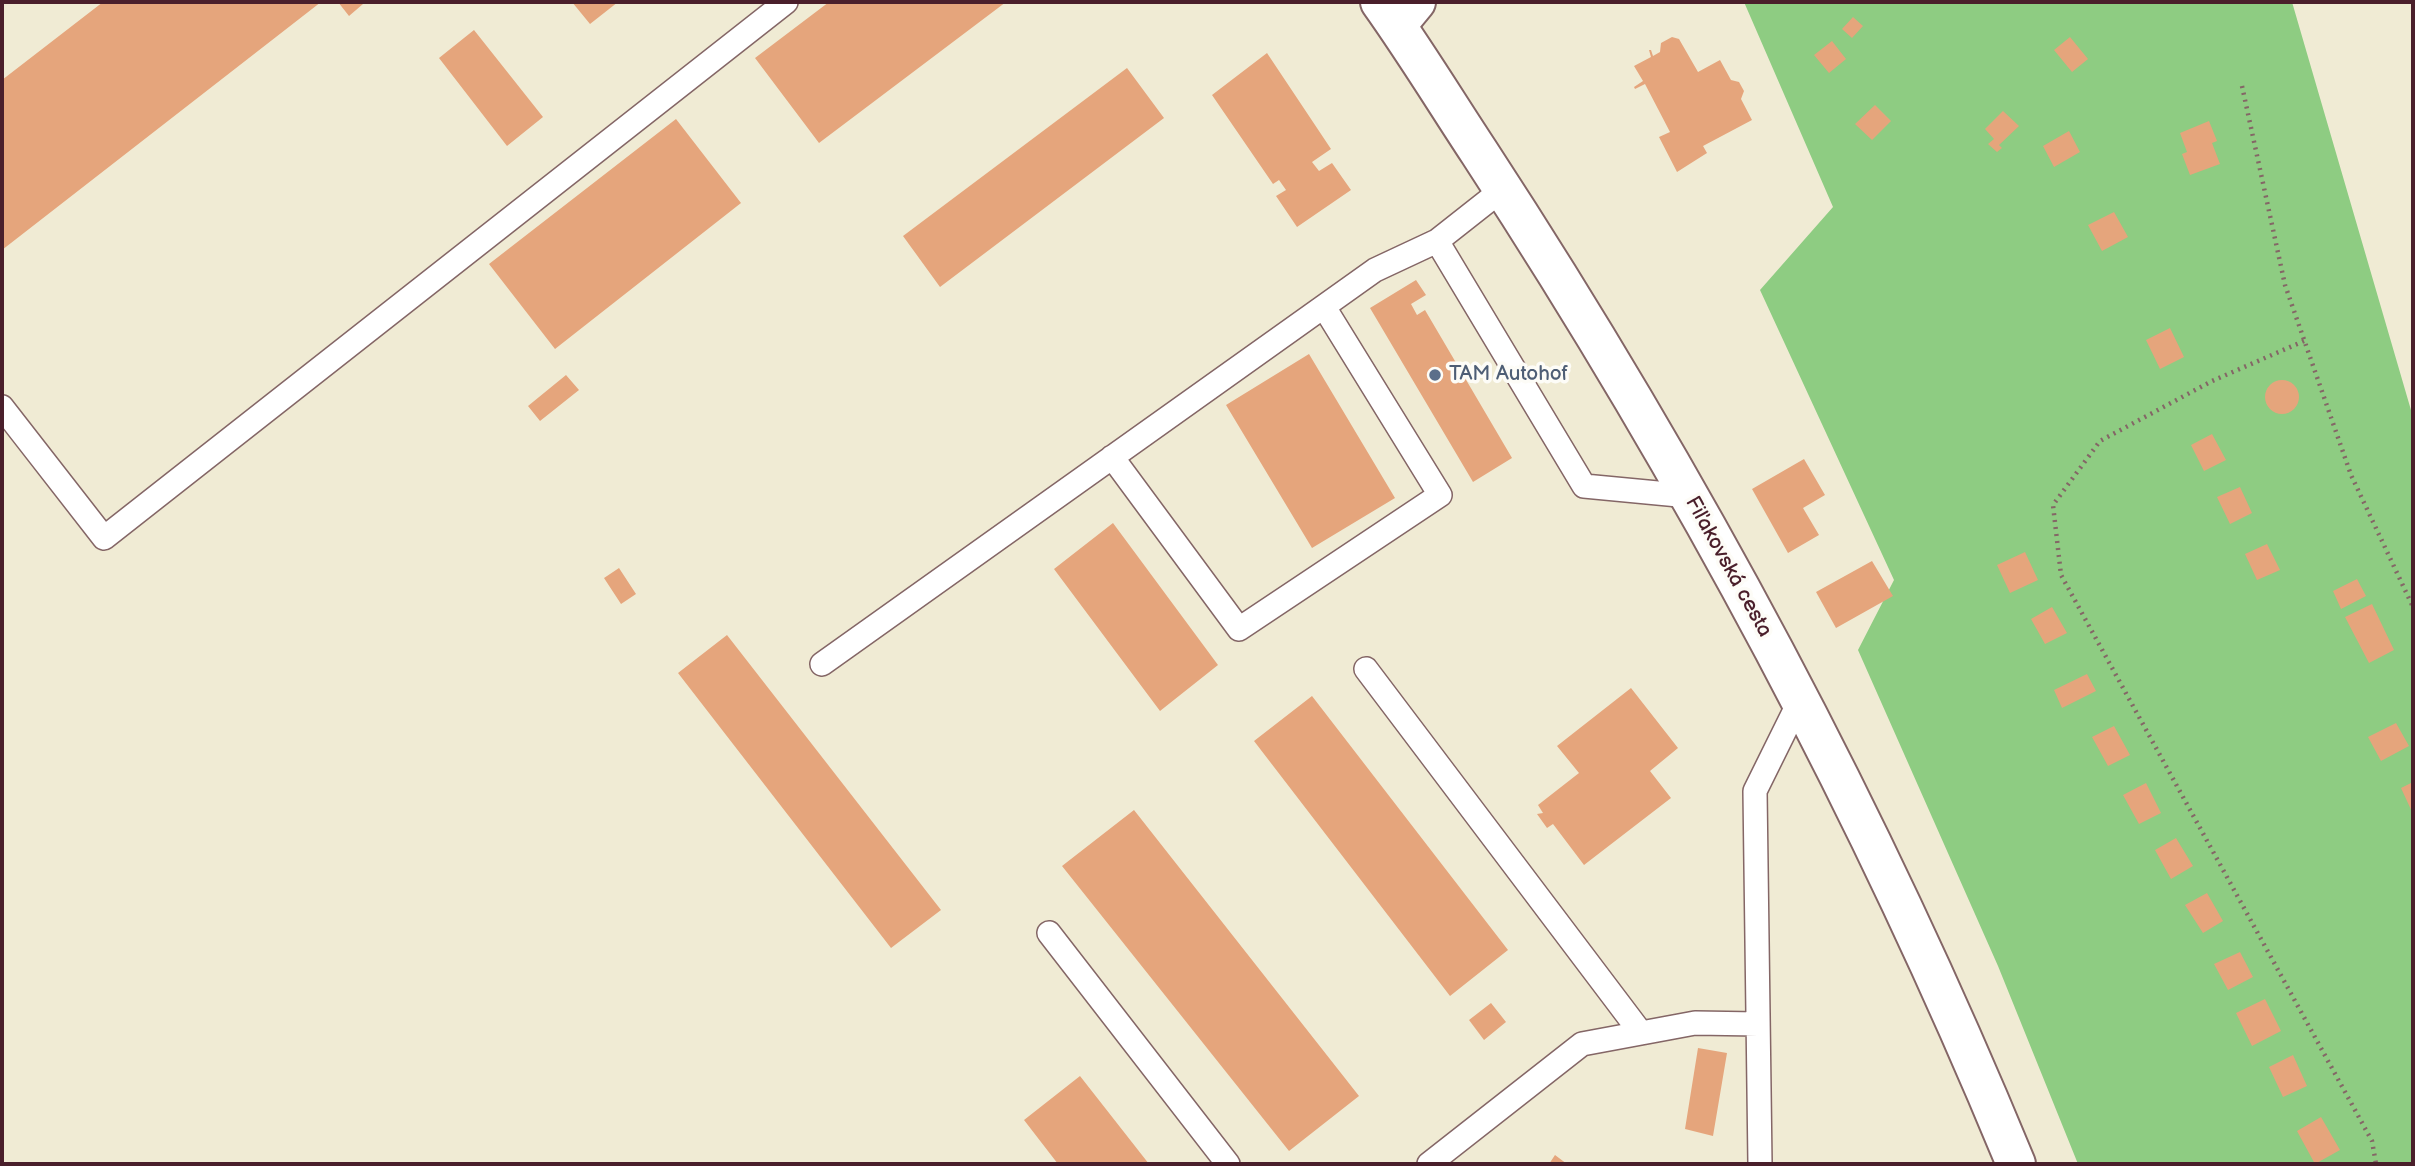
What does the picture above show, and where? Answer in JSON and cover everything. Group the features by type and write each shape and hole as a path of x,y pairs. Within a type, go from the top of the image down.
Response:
{"street":[{"name":"Fiľakovská cesta","path":"1398,10 1689,496 1800,700 1877,849 2016,1164"}],"lane":[{"path":"2,407 104,538 786,2"},
{"path":"822,664 1375,270 1437,241 1503,189"},
{"path":"1437,241 1584,486 1689,496"},
{"path":"1112,457 1239,629 1440,495 1324,307"},
{"path":"1366,669 1642,1033"},
{"path":"1760,1164 1755,791 1800,700"},
{"path":"1049,933 1228,1164"},
{"path":"1429,1164 1582,1044 1695,1023 1758,1024"}],"path":[{"path":"2242,86 2285,285 2351,475 2413,607"},
{"path":"2304,341 2211,381 2100,441 2053,505 2061,575 2372,1141 2375,1164"}],"green space":[{"path":"1744,2 2292,2 2413,417 2413,1164 2078,1164 1998,966 1858,650 1894,580 1760,290 1833,207"}],"building":[{"path":"103,2 321,2 2,250 2,80"},
{"path":"338,2 361,2 363,4 349,16"},
{"path":"572,2 618,2 590,24"},
{"path":"829,2 1006,2 819,143 755,58"},
{"path":"1853,17 1863,26 1852,38 1842,29"},
{"path":"474,30 543,117 507,146 439,58"},
{"path":"1672,37 1679,39 1698,72 1720,60 1731,80 1739,82 1744,91 1741,99 1752,120 1703,146 1707,153 1677,172 1659,137 1670,132 1645,84 1635,89 1634,87 1643,81 1634,66 1651,57 1649,50 1653,56 1660,52 1661,43"},
{"path":"2070,37 2088,59 2072,72 2054,50"},
{"path":"1832,41 1846,59 1829,73 1814,55"},
{"path":"1267,53 1331,149 1312,162 1319,171 1332,163 1351,190 1297,227 1276,196 1286,190 1279,180 1273,184 1212,95"},
{"path":"1127,68 1164,118 940,287 903,236"},
{"path":"1875,105 1891,121 1872,140 1855,124"},
{"path":"2003,111 2019,126 1999,145 2002,148 1997,152 1988,144 1994,139 1985,129"},
{"path":"676,119 741,203 555,349 489,264"},
{"path":"2209,121 2217,141 2212,143 2220,164 2190,175 2182,154 2187,152 2180,133"},
{"path":"2069,131 2080,152 2054,167 2043,146"},
{"path":"2114,212 2128,237 2102,251 2088,225"},
{"path":"1416,280 1426,295 1411,304 1417,315 1425,310 1512,458 1473,482 1370,308"},
{"path":"2170,328 2184,357 2160,369 2146,340"},
{"path":"1309,354 1395,498 1312,548 1226,405"},
{"path":"566,375 579,390 540,421 528,406"},
{"path":"2282,380 2294,385 2299,397 2294,409 2282,414 2270,409 2265,397 2270,385"},
{"path":"2212,434 2226,460 2204,471 2191,445"},
{"path":"1804,459 1825,495 1803,508 1819,535 1788,553 1752,489"},
{"path":"2240,487 2252,513 2230,524 2217,497"},
{"path":"1113,523 1218,665 1160,711 1054,569"},
{"path":"2267,544 2280,570 2257,580 2245,554"},
{"path":"2025,552 2038,580 2010,593 1997,565"},
{"path":"1872,561 1893,596 1836,628 1816,592"},
{"path":"619,568 636,594 621,604 604,578"},
{"path":"2357,579 2366,596 2341,609 2333,591"},
{"path":"2372,604 2394,650 2369,663 2345,617"},
{"path":"2052,607 2067,633 2045,644 2031,619"},
{"path":"727,635 941,910 891,948 678,673"},
{"path":"2087,674 2096,691 2062,708 2054,690"},
{"path":"1631,688 1678,748 1650,771 1671,798 1584,865 1553,824 1547,828 1537,814 1543,813 1538,805 1579,773 1557,746"},
{"path":"1312,696 1508,950 1450,996 1254,741"},
{"path":"2396,723 2409,746 2381,761 2368,737"},
{"path":"2114,726 2130,755 2108,766 2092,737"},
{"path":"2413,782 2413,814 2401,788"},
{"path":"2146,783 2161,813 2139,824 2123,795"},
{"path":"1134,810 1359,1096 1289,1151 1062,866"},
{"path":"2176,838 2193,866 2171,879 2155,850"},
{"path":"2207,893 2223,921 2203,933 2185,905"},
{"path":"2240,952 2253,977 2228,990 2214,964"},
{"path":"2265,999 2281,1031 2252,1046 2236,1013"},
{"path":"1491,1003 1506,1022 1484,1040 1469,1020"},
{"path":"1698,1048 1727,1053 1713,1136 1685,1129"},
{"path":"2293,1055 2307,1086 2283,1097 2269,1067"},
{"path":"1080,1076 1149,1164 1058,1164 1024,1120"},
{"path":"2321,1117 2340,1150 2315,1164 2297,1131"},
{"path":"1555,1155 1567,1164 1549,1164"}],"place":[{"name":"TAM Autohof","path":"1435,375"}]}
